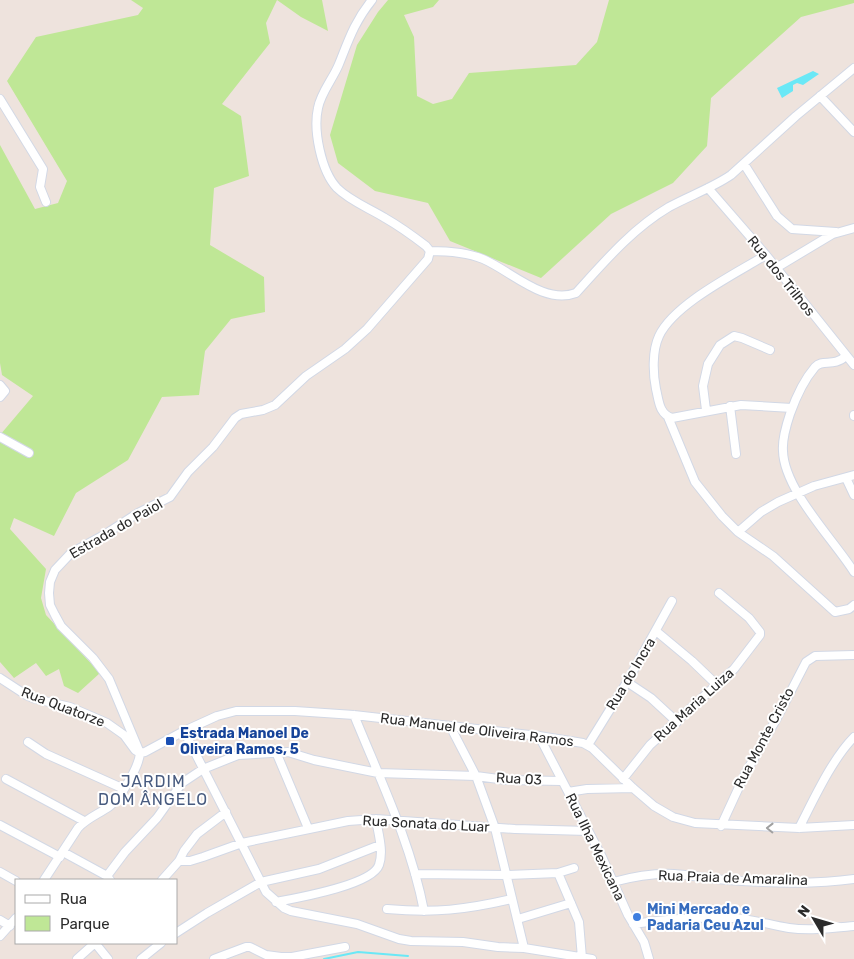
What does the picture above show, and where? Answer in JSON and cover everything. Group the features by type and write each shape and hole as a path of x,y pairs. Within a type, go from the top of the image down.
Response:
{"street":[{"path":"372,0 354,26 335,74 318,108 316,124 320,151 325,167 335,186 344,194 387,218 428,248 478,257 540,290 553,294 568,296 576,293 622,242 636,230 668,208 731,175 854,68"},
{"path":"820,96 851,122 854,132"},
{"path":"0,99 43,169 40,187 46,202"},
{"path":"744,164 777,216 792,229 836,232 833,234"},
{"name":"Rua dos Trilhos","path":"708,188 766,255 854,365"},
{"path":"776,268 833,234 854,228"},
{"name":"Estrada do Paiol","path":"140,753 109,679 98,664 61,626 50,605 50,582 56,570 71,553 138,513 165,501 188,472 213,447 234,418 241,414 263,410 275,405 306,376 344,349 367,328 428,259 428,248"},
{"path":"766,255 692,300 662,331 656,345 654,373 661,408 668,417 695,482 722,516 738,532 773,556 835,612 849,609 854,605"},
{"path":"706,410 703,386 708,364 720,345 734,336 770,350"},
{"path":"846,356 836,363 817,365 801,387 785,432 783,452 788,473 798,492 819,526 854,572"},
{"path":"0,385 5,390 0,397"},
{"path":"668,417 672,418 730,406 792,408"},
{"path":"730,406 736,454"},
{"path":"0,437 29,453"},
{"path":"738,532 761,512 798,492 831,481 850,477 854,495"},
{"name":"Rua Maria Luiza","path":"623,779 650,745 717,686 739,663 760,635 759,629 749,618 719,593"},
{"name":"Rua do Incra","path":"588,744 627,682 672,601"},
{"path":"656,632 692,661 717,686"},
{"name":"Rua Monte Cristo","path":"721,826 744,774 808,659 815,656 854,654"},
{"name":"Rua Quatorze","path":"3,681 36,699 70,706 107,723 124,734 135,750 140,753"},
{"path":"627,682 651,698 677,722"},
{"name":"Rua Manuel de Oliveira Ramos","path":"140,753 146,752 184,731 217,716 236,711 294,711 354,715 539,736 588,744 623,779 654,806 684,821 721,826 798,828 854,826"},
{"path":"354,715 397,820 415,874 424,911"},
{"path":"450,726 476,776 495,828 524,948"},
{"path":"184,731 266,892 276,902 291,911 357,924 399,939 411,941 463,942 498,947 524,948 592,959"},
{"name":"Rua Ilha Mexicana","path":"539,736 633,924 644,942 649,959"},
{"path":"798,828 833,766 854,737"},
{"path":"28,742 46,754 124,789"},
{"path":"276,752 308,828"},
{"name":"Rua 03","path":"109,878 125,852 157,818 182,783 203,770 238,755 276,752 296,754 378,773 561,781"},
{"path":"45,879 84,821 108,808 118,797 140,758 140,753"},
{"path":"6,779 84,821"},
{"path":"568,792 633,788"},
{"path":"163,879 179,861 197,834 226,812"},
{"path":"276,902 325,891 374,873 378,868 381,855 376,819"},
{"name":"Rua Sonata do Luar","path":"179,861 190,861 242,844 308,828 348,821 376,819 495,828 588,831"},
{"path":"0,825 109,878"},
{"path":"178,931 261,882 319,869 380,845"},
{"path":"415,874 507,875 558,873 574,868"},
{"path":"0,872 15,880"},
{"path":"558,873 580,927 582,958"},
{"name":"Rua Praia de Amaralina","path":"613,882 630,878 672,874 750,881 814,882 854,879"},
{"path":"387,909 460,910 512,899"},
{"path":"518,920 571,903"},
{"path":"633,924 710,917 751,920 791,929 854,926"},
{"path":"0,936 15,919"},
{"path":"0,920 10,926"},
{"path":"77,959 94,944"},
{"path":"96,944 108,959"},
{"path":"141,959 160,944"},
{"path":"214,959 246,947 250,947 266,957 292,957 345,947"}],"green space":[{"path":"131,0 277,0 266,23 270,43 222,104 241,116 249,176 214,188 210,245 264,277 265,312 231,319 205,351 199,395 162,397 128,460 76,493 54,536 14,518 10,529 46,569 41,598 46,615 100,673 78,693 64,686 59,669 46,676 36,663 14,678 0,662 0,435 33,396 2,375 0,363 0,145 35,209 58,203 67,181 7,81 36,37 138,15 143,8"},
{"path":"277,0 322,0 328,31 301,17"},
{"path":"388,0 439,0 433,7 404,15 414,37 417,96 433,104 452,99 469,73 576,65 597,42 609,0 854,0 854,3 801,17 711,98 707,146 673,183 611,214 541,278 450,241 428,203 375,191 338,163 330,135 357,45"}],"water":[{"path":"813,71 819,74 803,85 797,83 793,85 793,91 782,98 777,88"}],"waterway":[{"path":"324,959 358,952 408,956"}],"place":[{"name":"Estrada Manoel De Oliveira Ramos, 5","path":"170,741"},
{"name":"Mini Mercado e Padaria Ceu Azul","path":"637,917"}],"district":[{"name":"JARDIM DOM ÂNGELO","path":"153,790"}]}
